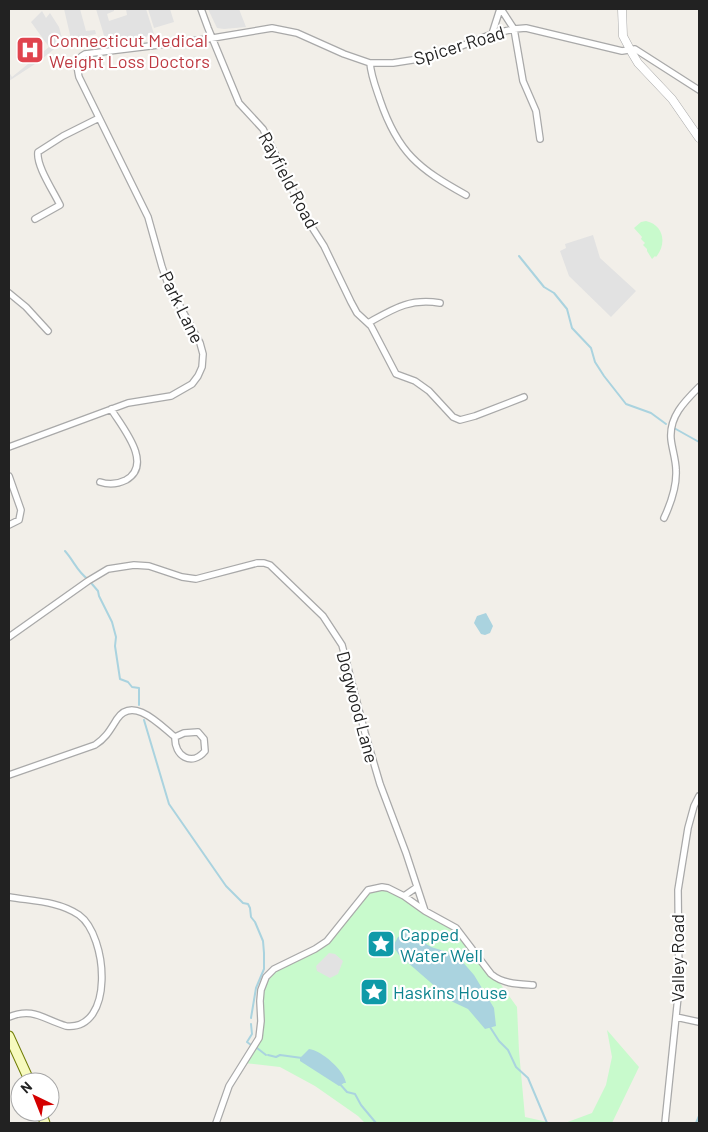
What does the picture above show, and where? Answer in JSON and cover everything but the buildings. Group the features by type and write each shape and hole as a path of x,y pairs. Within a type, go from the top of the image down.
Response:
{"main road":[{"path":"9,1036 11,1047 25,1072"}],"street":[{"name":"Rayfield Road","path":"201,9 239,103 263,129 308,222 324,246 351,302 357,313 368,323 396,374 415,381 429,391 452,417 460,420 524,398"},
{"path":"501,9 514,29 523,81 536,111 540,139"},
{"path":"492,34 501,9"},
{"path":"622,9 623,36 630,50 638,63 672,99 699,138"},
{"name":"Spicer Road","path":"85,54 212,38 264,28 281,29 296,33 350,57 370,63 393,63 441,54 492,34 526,28 622,51 635,49 699,90"},
{"name":"Park Lane","path":"9,446 134,401 165,398 184,389 195,381 199,375 203,354 197,335 166,278 148,217 83,87 77,68 78,60 85,54"},
{"path":"370,63 390,127 406,152 424,169 466,194"},
{"path":"35,219 60,205 37,158 38,152 63,136 99,118"},
{"path":"9,293 26,307 48,331"},
{"path":"368,323 389,311 411,303 422,300 440,303"},
{"path":"664,518 672,498 676,470 671,438 672,425 684,402 699,387"},
{"path":"100,482 112,484 125,481 132,476 138,463 137,454 132,443 111,409"},
{"path":"9,476 21,510 19,520 9,525"},
{"name":"Dogwood Lane","path":"9,637 108,569 134,565 149,566 182,577 196,579 257,564 264,563 270,565 323,616 342,644 364,733 425,912"},
{"path":"9,775 95,745 107,736 121,714 131,710 144,713 175,737 176,748 180,755 187,758 199,757 205,751 204,739 198,732 184,733 175,737"},
{"name":"Valley Road","path":"665,1123 680,973 677,912 678,890 690,818 699,796"},
{"path":"216,1123 229,1086 259,1038 261,990 269,973 322,945 368,890 382,887 404,896 425,912 456,928 490,974 497,979 533,985"},
{"path":"404,896 417,887"},
{"path":"9,897 60,906 80,916 88,924 97,940 102,968 98,1002 87,1020 82,1024 66,1026 28,1012 9,1017"},
{"path":"676,1017 699,1022"}],"green space":[{"path":"646,221 657,226 662,236 662,246 656,257 652,259 643,245 645,243 641,239 642,237 634,228 641,222"},
{"path":"388,888 450,924 497,979 517,1007 525,1117 552,1123 365,1123 315,1086 280,1067 244,1063 260,1030 260,1001 269,973 322,945 368,890"},
{"path":"607,1030 639,1067 612,1123 565,1123 592,1113 606,1085 612,1057"}],"shaded area":[{"path":"64,9 80,9 86,31 95,30 96,34 71,39"},
{"path":"96,9 114,9 114,11 107,14 109,21 127,15 126,9 146,9 154,34 140,39 106,42"},
{"path":"148,9 170,9 174,22 154,28"},
{"path":"208,9 239,9 246,27 217,28"},
{"path":"42,11 46,18 50,13 59,27 63,42 38,62 9,81 9,72 12,77 49,47 31,22"},
{"path":"593,235 600,258 636,291 611,317 569,276 560,251 566,248 565,244"},
{"path":"329,953 335,954 343,961 338,974 330,978 317,971 316,966"}],"water":[{"path":"486,613 493,626 490,633 485,635 481,634 474,623 477,616"},
{"path":"408,932 431,947 454,954 461,960 474,975 494,1008 496,1026 485,1029 468,1009 453,1002 399,955 393,946 398,937"},
{"path":"309,1049 320,1053 332,1062 345,1078 346,1083 339,1086 300,1061 300,1058"}],"waterway":[{"path":"519,256 544,287 554,293 567,309 572,328 591,348 595,362 626,404 651,413 666,424"},
{"path":"674,428 699,442"},
{"path":"65,551 81,574 88,579"},
{"path":"92,584 98,591 112,622 116,637 115,646 120,679 128,682 132,687 139,688 139,705"},
{"path":"144,720 169,804 226,886 243,903 248,904 251,917 263,941 264,969 256,988 251,1018"},
{"path":"251,1024 252,1034 247,1042 251,1045"},
{"path":"490,1027 499,1041 508,1050 516,1067 528,1078 547,1123"},
{"path":"257,1048 266,1055"},
{"path":"268,1055 302,1058"},
{"path":"339,1083 347,1092 355,1094 361,1105 376,1123"},
{"path":"696,1123 699,1116"}],"place":[{"name":"Connecticut Medical Weight Loss Doctors","path":"30,50"},
{"name":"Capped Water Well","path":"381,944"},
{"name":"Haskins House","path":"374,992"}]}
